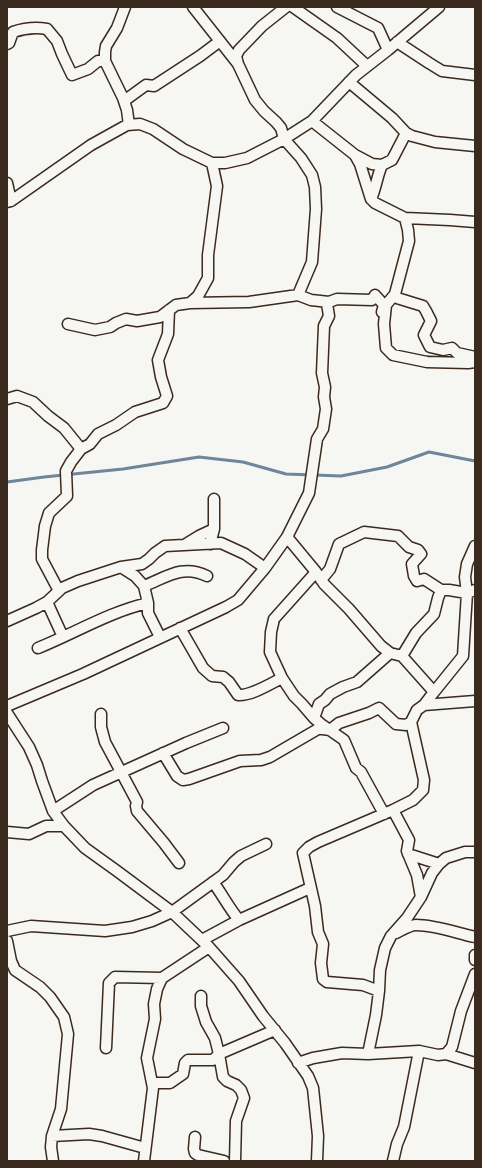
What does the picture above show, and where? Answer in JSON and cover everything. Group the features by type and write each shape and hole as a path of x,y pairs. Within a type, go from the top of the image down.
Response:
{"street":[{"path":"125,7 117,28 106,46 105,61 124,101 129,125"},
{"path":"193,7 238,64"},
{"path":"286,7 262,26 239,50 236,56 238,64 255,100 281,128 284,139 301,158 312,175 315,187 316,209 312,262 298,296"},
{"path":"293,7 337,38 367,66"},
{"path":"337,7 378,28 388,50"},
{"path":"7,183 9,202 90,146 127,125 140,124 153,129 183,148 212,163 225,163 248,158 284,139 312,121 349,82 439,7"},
{"path":"7,44 9,43 13,32 24,28 47,29 57,41 72,74 88,69 98,61 105,61"},
{"path":"124,101 146,85 154,86 165,80 220,41"},
{"path":"397,42 442,71 475,75"},
{"path":"349,82 392,118 406,133 435,142 475,146"},
{"path":"312,121 355,155 372,164 382,165 392,160 406,133"},
{"path":"355,155 360,164 371,199 375,203 405,218 475,222"},
{"path":"190,303 198,296 208,278 208,255 217,186 212,163"},
{"path":"371,199 382,165"},
{"path":"384,324 386,305 395,294 409,241 405,218"},
{"path":"395,294 397,298 423,306 426,310 431,321 424,335 430,347 443,350 452,348 457,353 475,357"},
{"path":"68,324 95,330 110,328 116,323 126,319 137,321 160,317 176,305 190,303 249,302 298,296 312,300 329,302 337,299 372,300 375,295 384,305 382,310 386,348 393,355 427,362 475,362"},
{"path":"7,706 83,674 226,607 238,600 265,568 287,537 309,493 317,440 323,429 326,409 324,397 325,387 322,374 324,326 329,316 327,304 329,302"},
{"path":"59,591 42,559 45,526 49,513 67,496 66,471 81,449 90,444 98,434 116,425 135,412 163,403 167,396 161,377 158,360 168,334 170,310"},
{"path":"7,399 17,396 33,402 64,428 81,449"},
{"path":"210,544 214,529 214,499"},
{"path":"186,544 214,529"},
{"path":"422,897 417,876 407,851 409,840 361,772 356,768 344,740 313,718 294,696 282,678 270,652 270,632 274,619 319,576 330,569 339,544 364,532 398,536 409,547 418,550 421,554 412,564 414,576 417,581 424,579 441,590 471,591"},
{"path":"287,537 324,584 349,609 381,646 390,653 402,656 434,692"},
{"path":"7,621 46,602 62,588 78,581 121,567 142,564 165,546 221,543 245,554 265,568"},
{"path":"163,753 177,776 183,780 240,762 261,760 270,757 318,729 330,730 339,723 378,708 396,724 406,725 411,722 418,710 424,705 463,656 471,591 465,577 467,564 475,546"},
{"path":"121,567 135,576 144,586 148,603 148,613 160,637"},
{"path":"144,586 170,574 188,570 200,572 207,576"},
{"path":"402,656 416,633 434,614 441,590"},
{"path":"46,602 64,637"},
{"path":"38,648 64,637 105,616 131,606 148,603"},
{"path":"180,628 203,668 212,676 223,677 229,682 238,695 254,691 282,678"},
{"path":"307,735 312,727 313,718 319,704 330,694 357,682 390,653"},
{"path":"424,705 475,701"},
{"path":"101,714 101,727 104,742 137,802 137,811 179,863"},
{"path":"9,719 29,746 53,811 64,826 85,848 172,912 206,944 239,981 308,1076 313,1088 318,1136 317,1161"},
{"path":"379,992 363,985 327,982 323,979 321,962 323,944 318,932 315,906 303,853 309,847 318,842 413,800 422,790 424,780 411,722"},
{"path":"53,811 93,785 223,728"},
{"path":"7,832 29,834 46,826 64,826"},
{"path":"7,931 31,926 105,932 146,923 172,912 223,875 241,856 266,844"},
{"path":"368,1054 376,1015 380,970 385,948 391,936 407,918 422,897 432,873 439,864 446,858 465,852 475,852"},
{"path":"408,854 439,864"},
{"path":"213,882 232,912 239,920"},
{"path":"144,1161 152,1088 147,1058 155,1018 154,1004 156,989 162,978 239,920 310,888"},
{"path":"391,936 402,929 415,925 475,937"},
{"path":"7,941 11,962 15,970 40,987 50,997 64,1017 68,1034 61,1109 52,1136 51,1147 53,1161"},
{"path":"446,1054 452,1047 461,1011 475,974"},
{"path":"106,1048 109,983 112,979 115,977 162,978"},
{"path":"201,996 201,1006 206,1022 215,1038 223,1077 227,1081 236,1085 241,1090 244,1098 236,1121 236,1161"},
{"path":"461,1011 475,1002"},
{"path":"152,1083 170,1083 183,1074 185,1063 188,1060 213,1060 219,1054 275,1030"},
{"path":"298,1063 313,1058 342,1053 368,1054 419,1051 438,1055 446,1054 475,1063"},
{"path":"393,1161 397,1144 404,1128 419,1051"},
{"path":"52,1136 89,1134 146,1148"},
{"path":"195,1137 194,1152 198,1155 224,1161"}],"waterway":[{"path":"7,482 123,469 199,457 243,462 286,474 341,476 387,467 429,452 475,461"}]}
